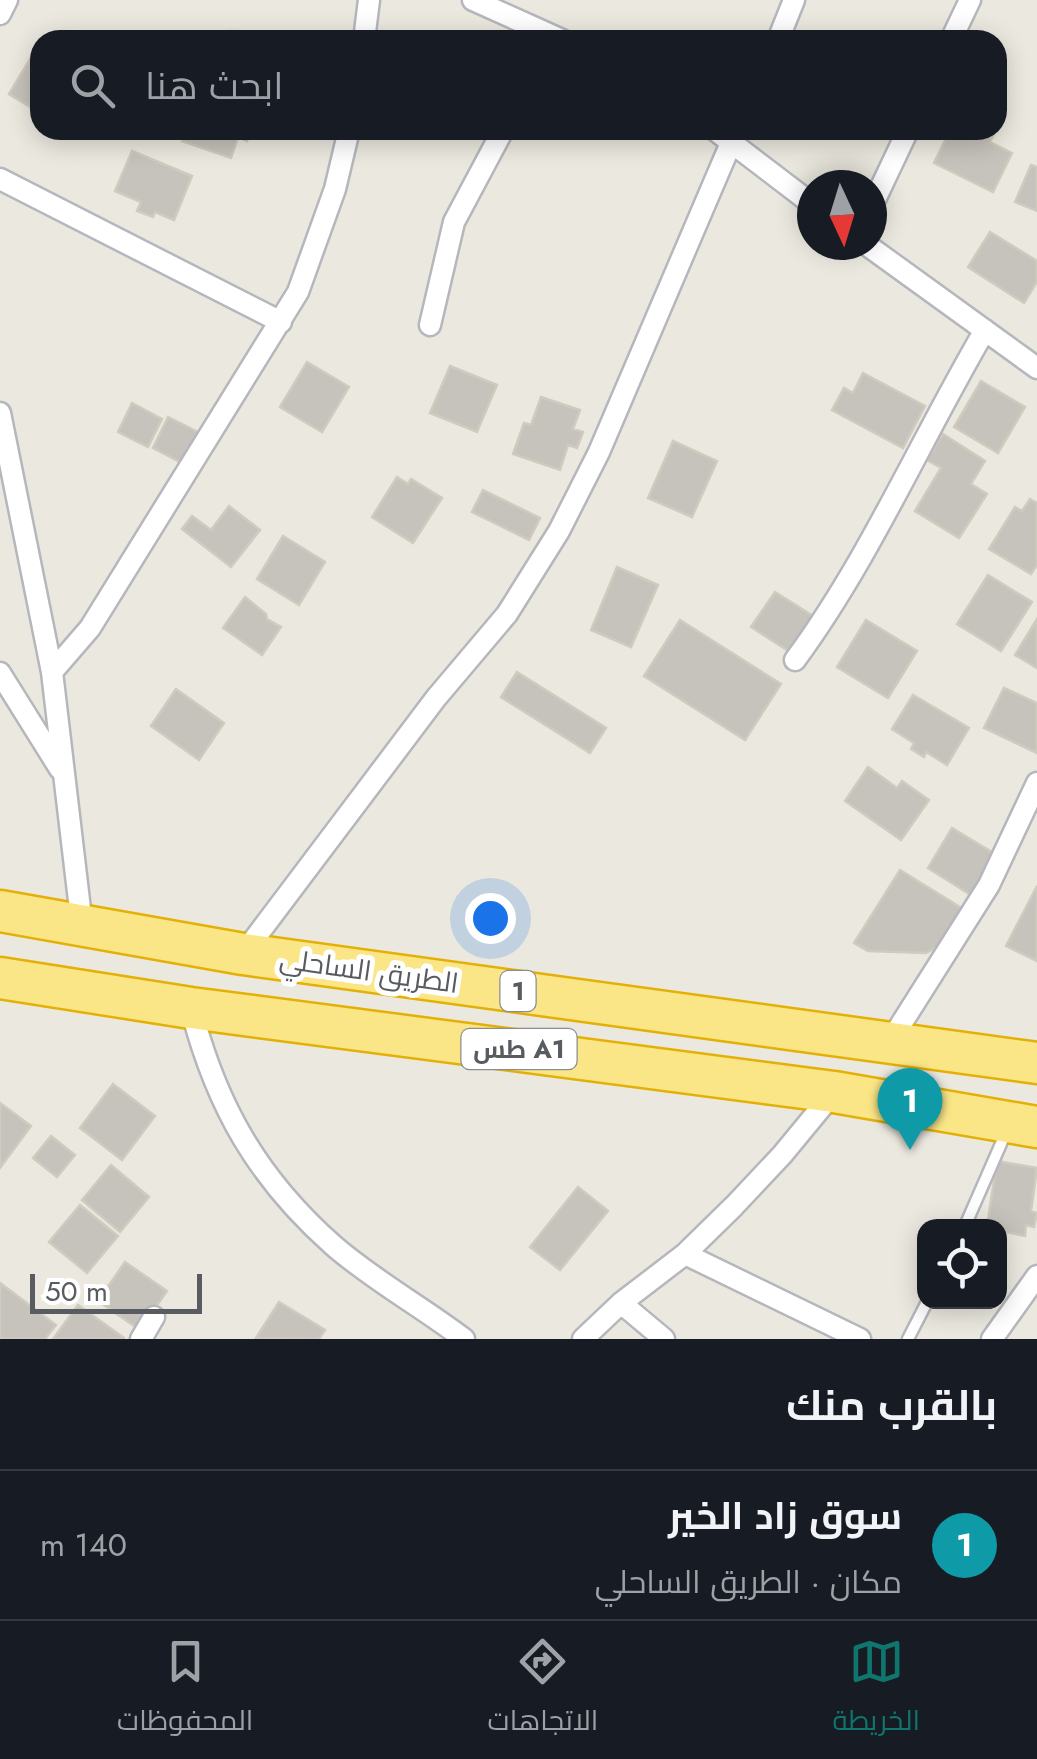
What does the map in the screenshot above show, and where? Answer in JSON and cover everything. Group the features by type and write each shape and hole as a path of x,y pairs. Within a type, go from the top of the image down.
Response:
{"highway":[{"name":"الطريق الساحلي","path":"0,911 243,954 1037,1063"},
{"name":"الطريق الساحلي","path":"0,978 191,1008 834,1092 1023,1125"}],"street":[{"path":"0,14 8,0"},
{"path":"365,30 369,0"},
{"path":"473,0 537,30"},
{"path":"782,30 794,0"},
{"path":"956,30 970,0"},
{"path":"52,672 90,628 281,322 314,252 336,189 347,140"},
{"path":"430,325 454,222 498,140"},
{"path":"243,954 436,698 507,614 559,531 600,452 721,140"},
{"path":"731,140 797,192"},
{"path":"887,174 903,140"},
{"path":"0,179 281,322"},
{"path":"887,259 1037,368"},
{"path":"796,660 854,569 985,330"},
{"path":"0,414 52,672 82,926"},
{"path":"0,674 63,774"},
{"path":"891,1040 989,885 1037,783"},
{"path":"191,1008 205,1061 229,1115 252,1156 284,1196 336,1247 464,1339"},
{"path":"583,1339 621,1302 685,1254 782,1155 834,1092"},
{"path":"685,1254 860,1339"},
{"path":"992,1339 1036,1280"},
{"path":"621,1302 664,1339"},
{"path":"141,1339 154,1317"}],"lane":[{"path":"969,1219 1023,1125"},
{"path":"908,1339 923,1309"}],"building":[{"path":"30,59 30,107 9,94"},
{"path":"182,140 237,140 231,158"},
{"path":"945,140 991,140 1012,153 993,192 934,163"},
{"path":"132,151 192,176 174,220 155,212 153,217 137,211 141,202 115,191"},
{"path":"1031,165 1037,167 1037,211 1015,202"},
{"path":"990,232 1037,261 1037,282 1024,303 968,267"},
{"path":"307,362 349,387 322,432 280,407"},
{"path":"450,366 497,385 477,432 430,413"},
{"path":"863,373 925,406 903,448 832,410 844,388 853,393"},
{"path":"981,381 1025,407 998,453 954,427"},
{"path":"541,397 580,410 573,429 583,432 577,448 568,445 560,470 513,454 524,423 531,425"},
{"path":"132,403 162,419 148,447 118,432"},
{"path":"168,417 198,432 182,463 153,448"},
{"path":"943,434 985,461 971,484 987,494 959,538 915,511 941,468 927,460"},
{"path":"673,441 717,461 692,517 648,498"},
{"path":"397,477 408,484 411,479 442,498 413,543 372,517"},
{"path":"483,490 540,518 529,540 472,512"},
{"path":"1030,499 1037,503 1037,565 1031,574 989,549 1015,507 1022,511"},
{"path":"229,506 260,530 231,567 182,529 192,516 211,530"},
{"path":"283,536 325,562 299,605 257,579"},
{"path":"617,567 658,585 631,647 591,630"},
{"path":"988,575 1032,602 1001,651 957,624"},
{"path":"775,592 813,616 790,652 751,627"},
{"path":"245,597 281,627 262,655 223,628"},
{"path":"1037,619 1037,668 1015,655"},
{"path":"680,620 781,684 745,740 644,676"},
{"path":"866,620 917,651 888,698 837,667"},
{"path":"517,672 606,728 590,753 501,697"},
{"path":"1004,688 1037,703 1037,753 984,728"},
{"path":"176,689 224,723 199,760 151,726"},
{"path":"913,695 969,728 947,765 926,752 924,757 911,749 914,743 892,729"},
{"path":"868,767 897,788 902,781 929,800 901,840 845,801"},
{"path":"952,828 995,854 971,895 928,868"},
{"path":"900,870 971,914 956,937 926,953 868,951 854,943"},
{"path":"1037,886 1037,961 1006,946"},
{"path":"113,1084 155,1116 122,1160 80,1128"},
{"path":"0,1103 31,1126 0,1168"},
{"path":"51,1136 75,1155 57,1177 33,1158"},
{"path":"997,1161 1037,1168 1031,1211 1037,1213 1034,1227 1026,1225 1025,1236 1007,1232 1007,1219 988,1219"},
{"path":"111,1165 149,1197 120,1232 82,1200"},
{"path":"578,1187 608,1211 560,1270 530,1247"},
{"path":"80,1205 118,1236 87,1273 49,1242"},
{"path":"125,1262 167,1291 140,1330 98,1301"},
{"path":"0,1283 56,1325 45,1339 0,1339"},
{"path":"279,1302 325,1330 319,1339 256,1338"},
{"path":"78,1305 124,1338 124,1339 53,1339"}],"place":[{"name":"سوق زاد الخير","path":"910,1150"}]}
